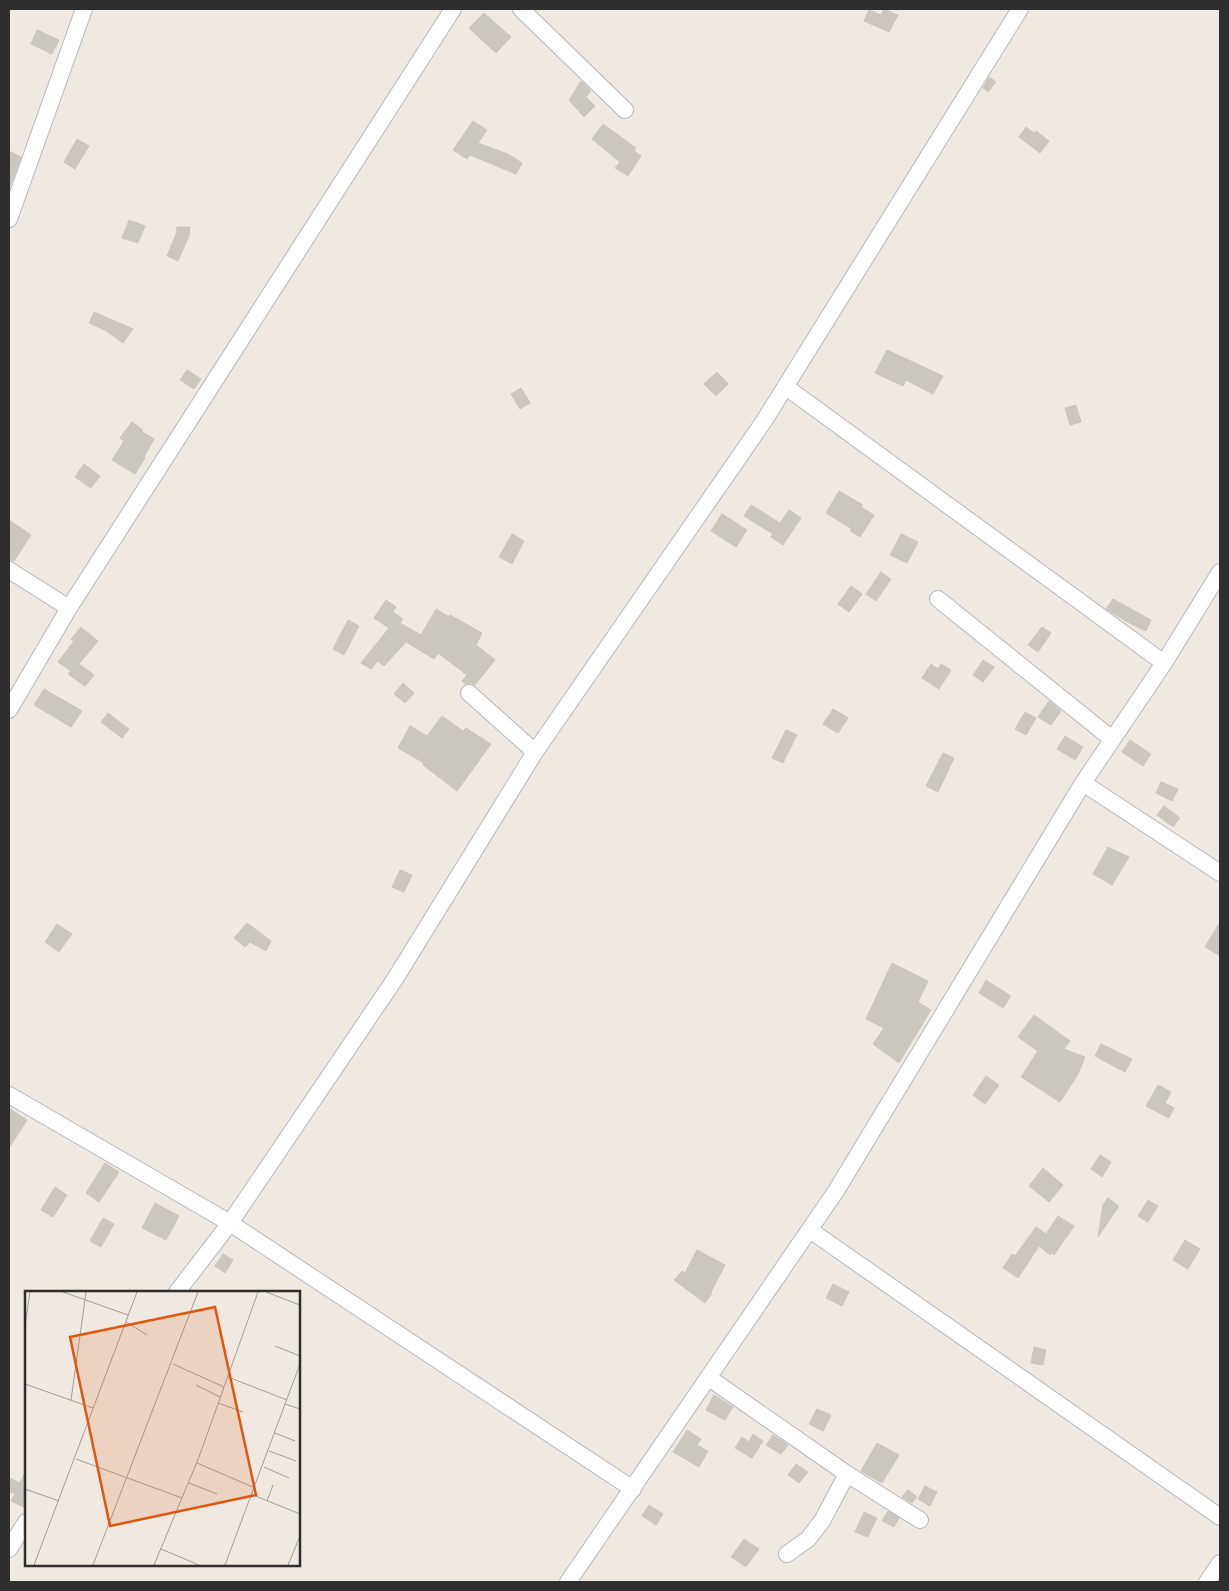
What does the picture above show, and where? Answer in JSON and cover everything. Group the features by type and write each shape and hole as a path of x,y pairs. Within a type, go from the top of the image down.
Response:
{"street":[{"path":"9,219 84,9"},
{"path":"9,710 69,608 453,9"},
{"path":"521,9 625,110"},
{"path":"178,1291 230,1224 394,979 535,752 764,421 1020,9"},
{"path":"786,387 1164,663"},
{"path":"9,570 69,608"},
{"path":"568,1582 836,1192 1083,783 1215,591 1220,572"},
{"path":"938,599 1112,739"},
{"path":"469,693 535,752"},
{"path":"1083,783 1220,873"},
{"path":"9,1095 230,1224 633,1489"},
{"path":"810,1230 1220,1517"},
{"path":"709,1378 847,1474 920,1520"},
{"path":"787,1554 808,1539 822,1520 847,1474"},
{"path":"9,1549 25,1524"},
{"path":"1207,1582 1220,1563"}],"building":[{"path":"884,9 898,15 889,32 864,21 869,10 881,15"},
{"path":"484,13 511,37 496,53 469,28"},
{"path":"37,30 59,40 52,54 31,44"},
{"path":"989,77 996,82 988,92 983,88"},
{"path":"581,81 591,91 586,97 595,106 584,117 569,100"},
{"path":"473,121 487,130 478,143 508,154 522,163 516,174 470,155 467,159 453,150"},
{"path":"603,124 636,148 634,151 641,156 628,176 615,168 620,162 592,139"},
{"path":"1026,127 1034,133 1036,131 1049,141 1040,153 1019,137"},
{"path":"77,139 89,146 75,169 64,162"},
{"path":"9,151 21,157 9,189"},
{"path":"129,220 145,226 138,243 122,238"},
{"path":"177,227 190,227 189,236 178,261 167,256"},
{"path":"94,312 133,329 123,343 105,330 89,323"},
{"path":"887,350 943,376 933,394 906,380 903,386 875,373"},
{"path":"187,370 201,379 194,389 180,380"},
{"path":"717,372 728,384 716,396 704,384"},
{"path":"521,388 530,403 520,409 511,394"},
{"path":"1076,405 1081,422 1070,425 1065,408"},
{"path":"132,422 143,430 142,432 154,439 135,474 112,460 124,441 120,438"},
{"path":"84,464 100,476 91,488 75,477"},
{"path":"839,491 863,505 861,507 874,515 860,537 850,531 852,529 826,513"},
{"path":"751,505 780,523 789,510 801,518 783,545 771,537 773,534 744,516"},
{"path":"722,514 747,530 736,547 711,531"},
{"path":"9,520 31,535 14,561 9,560"},
{"path":"512,534 524,541 512,564 499,557"},
{"path":"901,534 918,542 907,563 890,555"},
{"path":"881,572 891,579 876,601 866,594"},
{"path":"851,586 862,594 849,612 838,604"},
{"path":"1113,599 1151,620 1146,631 1106,609"},
{"path":"386,600 396,607 393,612 403,619 400,623 421,635 436,609 449,617 450,615 482,633 476,645 495,660 475,685 471,683 465,684 462,681 467,675 438,653 434,659 406,642 384,666 378,661 371,669 361,663 389,628 374,618"},
{"path":"348,620 359,626 344,655 333,649"},
{"path":"81,627 98,641 79,664 94,675 85,686 68,674 71,671 58,662 74,641 71,639"},
{"path":"1042,627 1051,633 1038,652 1028,645"},
{"path":"983,660 994,667 983,682 973,675"},
{"path":"931,664 938,669 941,664 951,670 939,689 922,678"},
{"path":"403,683 414,693 405,703 394,694"},
{"path":"44,689 82,711 71,727 34,705"},
{"path":"1049,701 1061,711 1051,725 1038,717"},
{"path":"833,709 848,718 838,733 823,724"},
{"path":"1025,712 1036,718 1026,735 1015,729"},
{"path":"108,713 129,729 122,738 101,722"},
{"path":"442,716 463,731 466,728 491,744 457,791 423,765 424,763 398,748 410,726 427,736"},
{"path":"786,730 797,735 783,763 772,758"},
{"path":"1065,736 1083,747 1075,760 1057,749"},
{"path":"1130,740 1151,754 1143,766 1122,752"},
{"path":"943,753 954,758 938,792 926,786"},
{"path":"1161,782 1178,789 1172,801 1156,793"},
{"path":"1164,806 1180,818 1173,827 1157,815"},
{"path":"1108,847 1129,857 1112,885 1093,874"},
{"path":"400,870 412,875 404,892 392,887"},
{"path":"1220,922 1220,956 1205,947"},
{"path":"247,923 271,941 266,951 250,942 245,947 234,938"},
{"path":"57,924 72,934 59,952 45,942"},
{"path":"892,963 928,981 918,1002 931,1010 899,1063 873,1044 884,1028 866,1019"},
{"path":"986,980 1011,996 1003,1008 979,993"},
{"path":"1034,1015 1070,1041 1064,1049 1085,1057 1077,1076 1060,1102 1021,1077 1038,1051 1018,1037"},
{"path":"1101,1044 1132,1059 1125,1072 1095,1056"},
{"path":"986,1076 999,1085 985,1104 973,1095"},
{"path":"1158,1085 1171,1092 1165,1103 1174,1108 1169,1118 1146,1106"},
{"path":"9,1108 27,1120 9,1148"},
{"path":"1100,1155 1111,1162 1102,1177 1091,1169"},
{"path":"105,1163 119,1172 99,1202 86,1193"},
{"path":"1043,1168 1063,1185 1049,1202 1029,1186"},
{"path":"55,1187 67,1195 53,1217 41,1210"},
{"path":"1108,1198 1119,1206 1098,1237 1103,1205"},
{"path":"1148,1200 1158,1206 1148,1222 1138,1216"},
{"path":"155,1203 179,1216 166,1240 142,1228"},
{"path":"1058,1216 1074,1226 1054,1255 1052,1253 1050,1255 1039,1246 1018,1278 1003,1268 1012,1254 1015,1256 1036,1227 1046,1234"},
{"path":"103,1218 114,1224 101,1247 90,1241"},
{"path":"1185,1240 1200,1249 1188,1269 1173,1260"},
{"path":"697,1250 725,1265 712,1293 705,1303 674,1280 682,1271 685,1273"},
{"path":"223,1254 233,1260 225,1273 215,1266"},
{"path":"833,1284 849,1292 842,1306 826,1298"},
{"path":"1034,1347 1046,1350 1043,1365 1031,1363"},
{"path":"714,1395 733,1407 725,1420 706,1410"},
{"path":"817,1409 831,1415 823,1431 809,1424"},
{"path":"687,1430 701,1439 697,1445 708,1451 699,1467 673,1452"},
{"path":"753,1434 763,1441 752,1458 735,1448 742,1437 749,1442"},
{"path":"773,1435 788,1445 781,1454 766,1445"},
{"path":"877,1443 899,1455 882,1483 861,1471"},
{"path":"796,1464 808,1472 799,1483 788,1475"},
{"path":"25,1472 25,1508 11,1501 15,1494 9,1491 9,1478 20,1483"},
{"path":"925,1486 937,1492 930,1506 918,1499"},
{"path":"908,1490 917,1497 912,1503 902,1497"},
{"path":"649,1505 663,1514 656,1525 642,1516"},
{"path":"888,1511 899,1518 894,1527 882,1521"},
{"path":"864,1512 877,1518 868,1537 855,1532"},
{"path":"744,1539 759,1549 746,1567 731,1557"}]}
